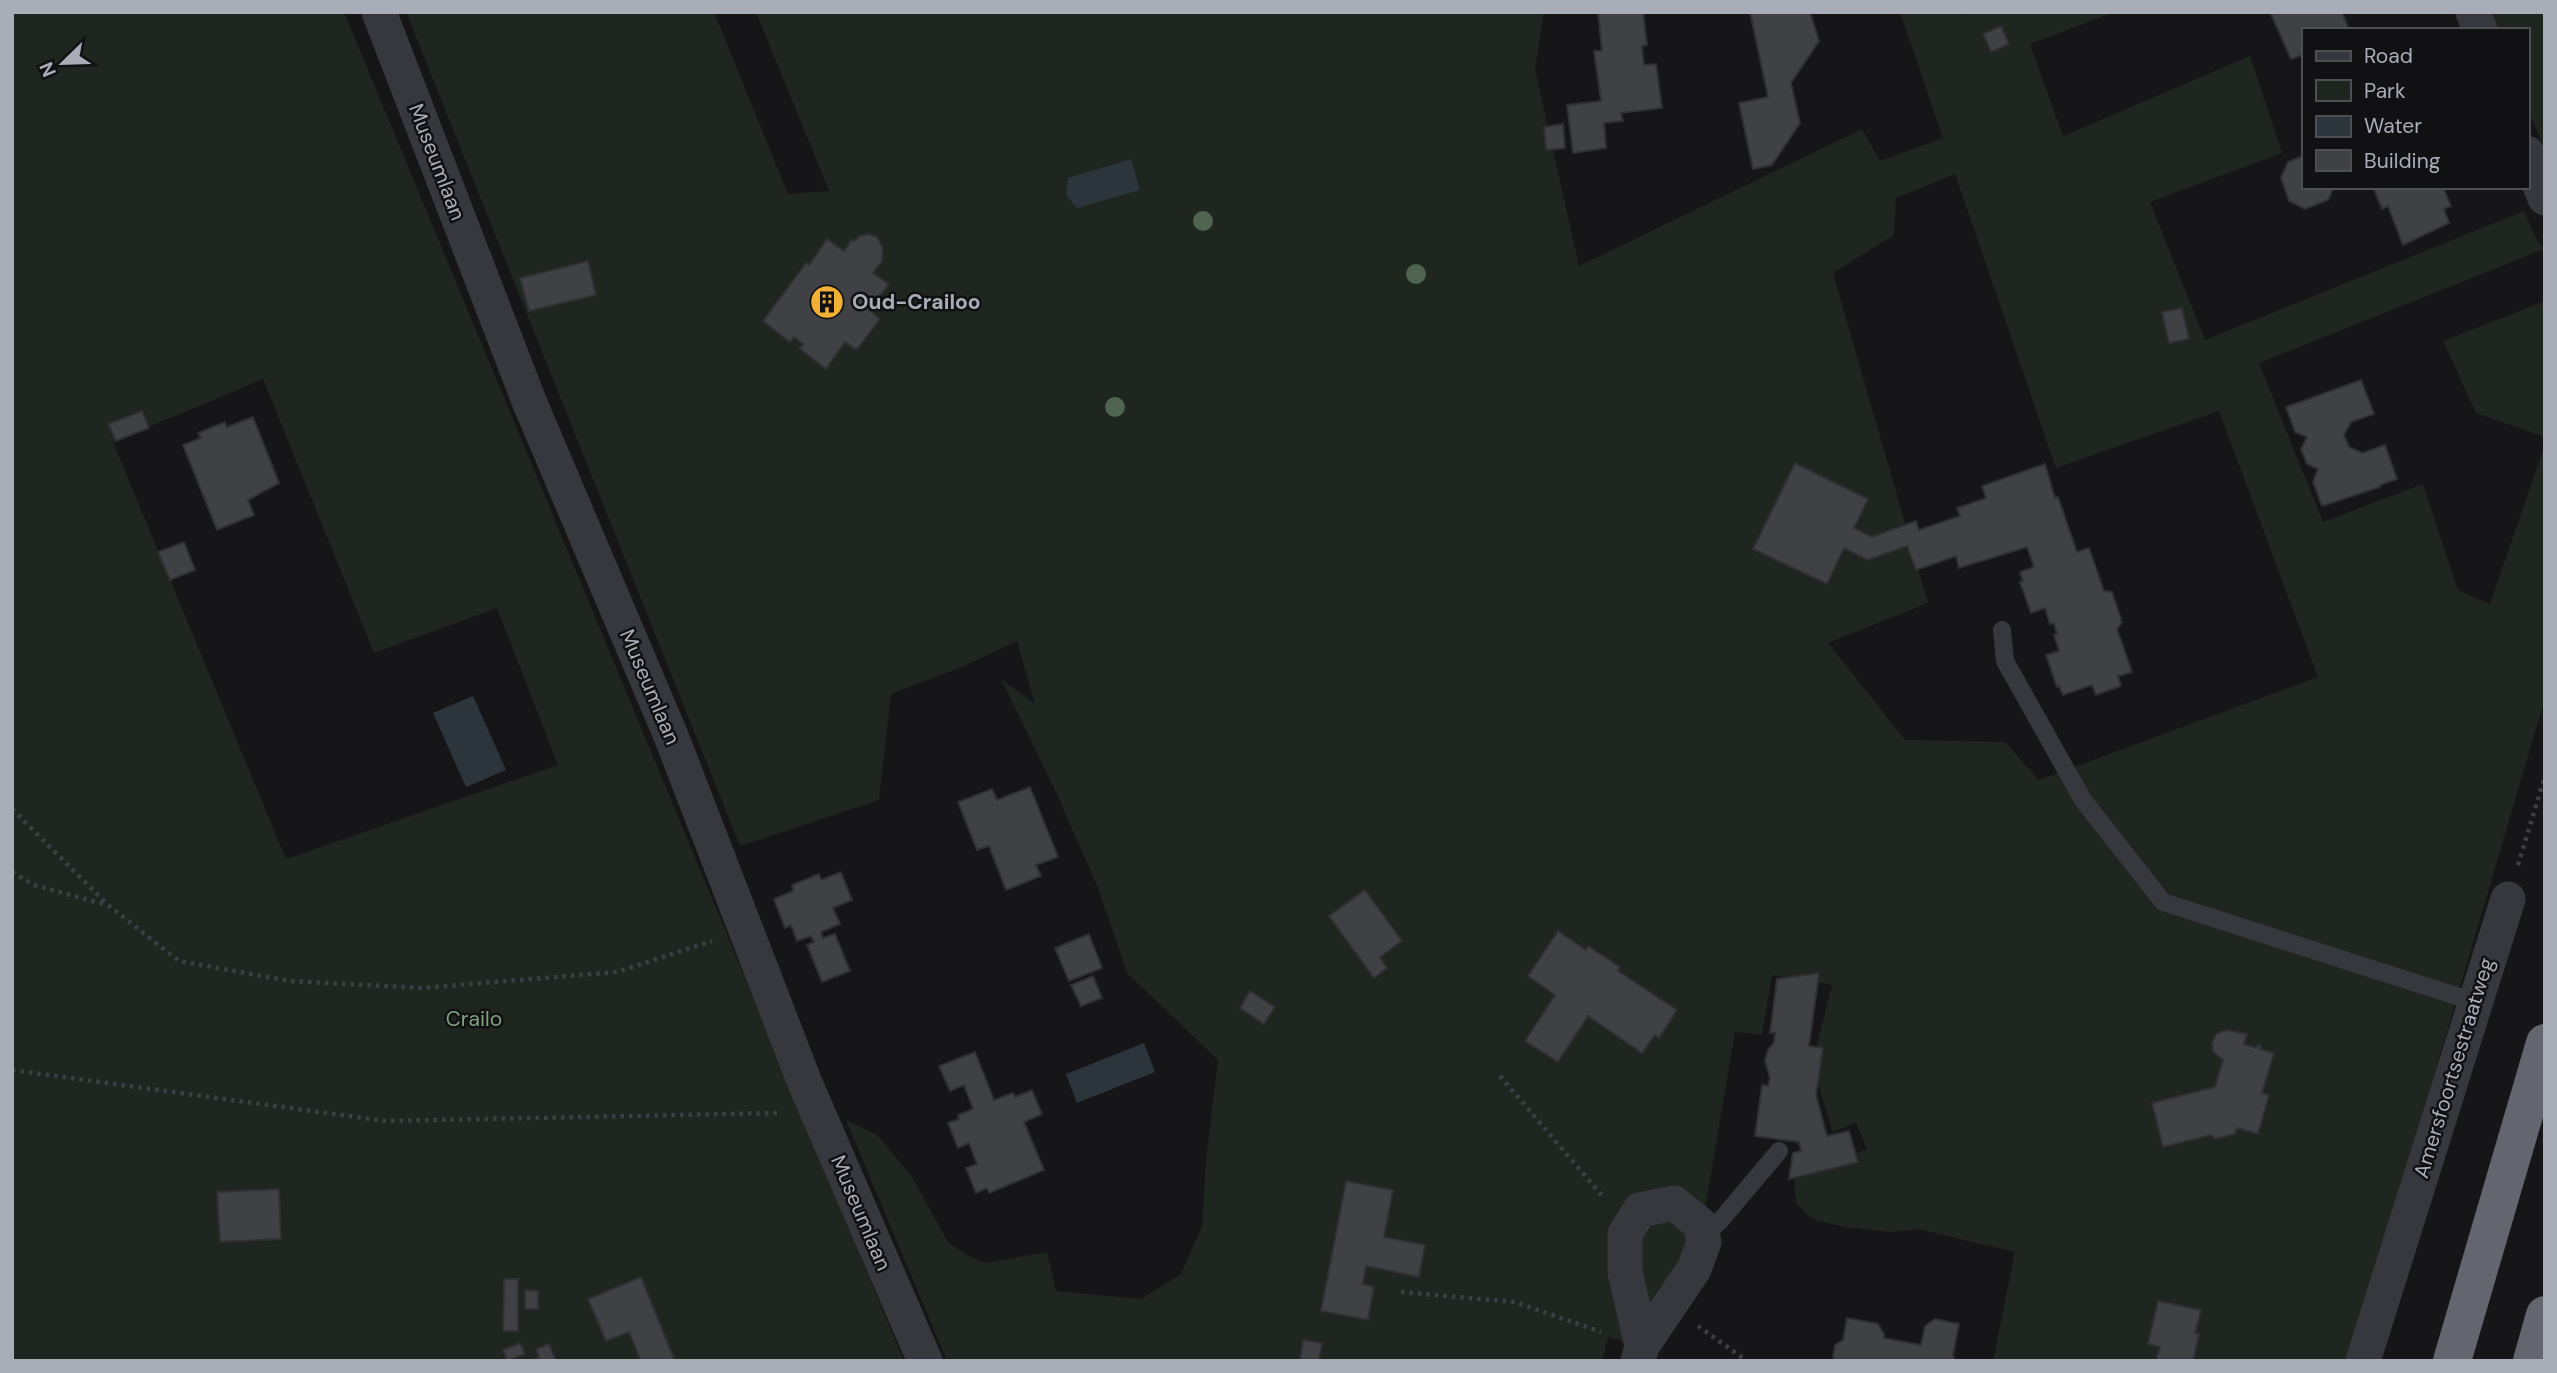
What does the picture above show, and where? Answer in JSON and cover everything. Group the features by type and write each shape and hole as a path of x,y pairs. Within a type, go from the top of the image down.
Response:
{"highway":[{"path":"2452,1361 2545,1043"},
{"path":"2532,1361 2545,1315"}],"street":[{"name":"Museumlaan","path":"379,12 529,401 671,736 817,1112 925,1361"},
{"path":"2529,158 2545,198"},
{"name":"Amersfoortsestraatweg","path":"2363,1361 2508,899"},
{"path":"1674,1203 1700,1224 1704,1242 1694,1269 1640,1353 1625,1272 1625,1234 1640,1210 1674,1203"}],"lane":[{"path":"2002,630 2005,661 2083,800 2163,902 2475,1002"},
{"path":"1703,1236 1720,1221 1780,1152"}],"path":[{"path":"2508,899 2545,776"},
{"path":"12,809 108,905 179,961 289,981 422,988 617,972 746,930"},
{"path":"12,872 34,885 108,905"},
{"path":"12,1070 385,1121 817,1112"},
{"path":"1500,1076 1629,1228"},
{"path":"1401,1292 1515,1303 1602,1333"},
{"path":"1689,1320 1747,1361"}],"green space":[{"name":"Crailo","path":"12,12 344,12 904,1361 12,1361","holes":["263,379 374,653 497,608 558,765 286,859 113,442"]},
{"path":"406,12 714,12 788,194 829,191 756,12 1544,12 1535,69 1579,266 1862,129 1880,161 1943,138 1900,12 1961,12 1963,15 1971,12 2115,12 2030,44 2063,136 2250,56 2282,153 2150,202 2205,340 2524,211 2544,249 2259,363 2323,522 2423,484 2458,590 2490,604 2545,444 2545,698 2347,1361 1993,1361 2015,1252 1918,1229 1891,1232 1844,1227 1812,1219 1796,1203 1793,1172 1808,1173 1867,1149 1856,1123 1833,1132 1812,1065 1832,985 1772,975 1762,1035 1735,1032 1699,1245 1640,1346 1608,1337 1602,1361 947,1361 846,1120 876,1134 911,1175 948,1242 968,1256 986,1263 1047,1252 1056,1291 1141,1299 1181,1274 1202,1226 1206,1160 1218,1060 1127,973 1098,888 1056,792 1001,679 1035,704 1017,641 964,666 891,694 879,800 740,846","holes":["1955,174 2056,468 2219,411 2318,677 2039,780 2005,742 1905,740 1828,643 1928,603 1833,273 1894,235 1896,198"]},
{"path":"2491,12 2545,12 2545,151 2529,111 2529,28 2497,28"},
{"path":"2545,301 2545,437 2476,413 2443,341"}],"water":[{"path":"1131,159 1140,190 1077,208 1066,195 1068,178"},
{"path":"473,696 506,770 466,787 433,713"},
{"path":"1144,1043 1155,1072 1077,1103 1066,1074"}],"building":[{"path":"1598,12 1643,12 1647,45 1642,46 1644,65 1656,64 1662,108 1621,113 1623,121 1604,123 1606,148 1573,153 1567,105 1601,101 1594,51 1602,51"},
{"path":"1750,12 1810,12 1819,41 1791,83 1800,123 1772,165 1753,169 1739,103 1768,97"},
{"path":"2270,12 2342,12 2348,28 2302,28 2302,55 2291,59"},
{"path":"2001,26 2009,44 1991,52 1983,34"},
{"path":"1563,124 1565,148 1546,150 1544,127"},
{"path":"2302,156 2302,189 2333,189 2328,200 2305,209 2289,201 2281,178 2288,162"},
{"path":"2374,189 2444,189 2451,206 2444,209 2449,223 2403,245 2388,206 2382,209"},
{"name":"Oud-Crailoo","path":"869,234 877,237 883,248 882,261 873,273 889,284 869,310 879,320 858,348 855,349 845,342 826,369 800,349 803,344 794,337 790,342 763,321 827,239 844,251 852,239 854,241"},
{"path":"588,261 596,295 529,311 520,278"},
{"path":"2182,308 2189,339 2169,343 2162,312"},
{"path":"2361,380 2374,414 2351,422 2344,435 2349,447 2362,453 2385,445 2397,479 2322,506 2313,482 2318,469 2307,464 2301,449 2307,437 2295,432 2286,407"},
{"path":"142,411 149,428 116,441 108,424"},
{"path":"253,417 279,483 248,500 254,515 217,530 183,445 201,438 198,433 225,422 227,427"},
{"path":"1795,463 1868,499 1854,528 1872,537 1916,521 1919,530 1960,516 1957,508 1986,498 1982,486 2045,464 2055,498 2058,497 2077,552 2089,548 2104,591 2112,592 2122,622 2117,629 2132,672 2118,676 2121,686 2096,695 2092,685 2063,695 2059,686 2057,687 2046,655 2059,651 2054,635 2057,634 2054,623 2050,624 2045,608 2031,613 2020,582 2023,581 2020,572 2034,567 2027,547 1959,568 1956,556 1916,570 1907,546 1868,560 1844,548 1827,584 1753,549"},
{"path":"184,542 195,570 170,580 158,552"},
{"path":"1030,787 1058,857 1036,865 1041,876 1006,890 989,846 977,850 958,802 992,789 997,800"},
{"path":"841,872 852,900 833,908 840,924 821,932 823,938 835,934 850,971 822,982 807,945 814,942 811,936 797,941 791,925 785,928 774,899 793,891 792,885 819,874 821,880"},
{"path":"1365,890 1402,941 1380,957 1387,968 1374,978 1329,916"},
{"path":"1558,931 1586,950 1588,946 1620,967 1618,971 1677,1010 1659,1038 1655,1035 1642,1053 1588,1016 1558,1062 1525,1041 1555,995 1528,976"},
{"path":"1089,934 1102,968 1069,981 1055,948"},
{"path":"1819,973 1809,1046 1823,1048 1816,1095 1827,1136 1849,1131 1858,1162 1789,1179 1793,1153 1801,1151 1799,1142 1755,1136 1762,1085 1768,1086 1770,1078 1765,1061 1774,1042 1775,1033 1770,1033 1777,979"},
{"path":"1093,976 1102,998 1081,1006 1071,985"},
{"path":"1250,991 1275,1007 1264,1024 1240,1008"},
{"path":"2226,1030 2247,1034 2244,1044 2256,1048 2258,1045 2261,1046 2260,1049 2274,1053 2262,1093 2269,1095 2258,1134 2237,1128 2235,1134 2215,1139 2211,1135 2163,1147 2152,1103 2215,1087 2223,1060 2213,1052 2212,1043 2216,1034"},
{"path":"975,1052 994,1100 1013,1093 1015,1097 1032,1090 1042,1114 1024,1122 1044,1170 989,1193 987,1188 976,1193 966,1168 977,1164 969,1143 958,1148 948,1123 973,1109 964,1085 950,1091 939,1066"},
{"path":"1346,1181 1393,1190 1384,1237 1425,1245 1419,1277 1366,1266 1363,1284 1374,1287 1368,1320 1321,1311"},
{"path":"279,1189 281,1239 220,1242 217,1192"},
{"path":"641,1277 675,1361 641,1361 629,1332 606,1341 588,1299"},
{"path":"504,1279 518,1279 518,1331 503,1331"},
{"path":"525,1290 538,1291 538,1309 525,1309"},
{"path":"2158,1301 2201,1310 2195,1333 2199,1334 2193,1361 2156,1361 2160,1347 2148,1344"},
{"path":"1847,1318 1878,1324 1884,1338 1921,1345 1925,1326 1935,1319 1959,1324 1953,1355 1955,1361 1836,1361 1833,1357 1835,1345 1843,1340"},
{"path":"1303,1340 1322,1343 1319,1361 1300,1361"},
{"path":"520,1343 525,1354 507,1361 503,1350"},
{"path":"549,1344 556,1361 531,1361 539,1357 536,1349"}],"place":[{"name":"Oud-Crailoo","path":"827,302"}]}
